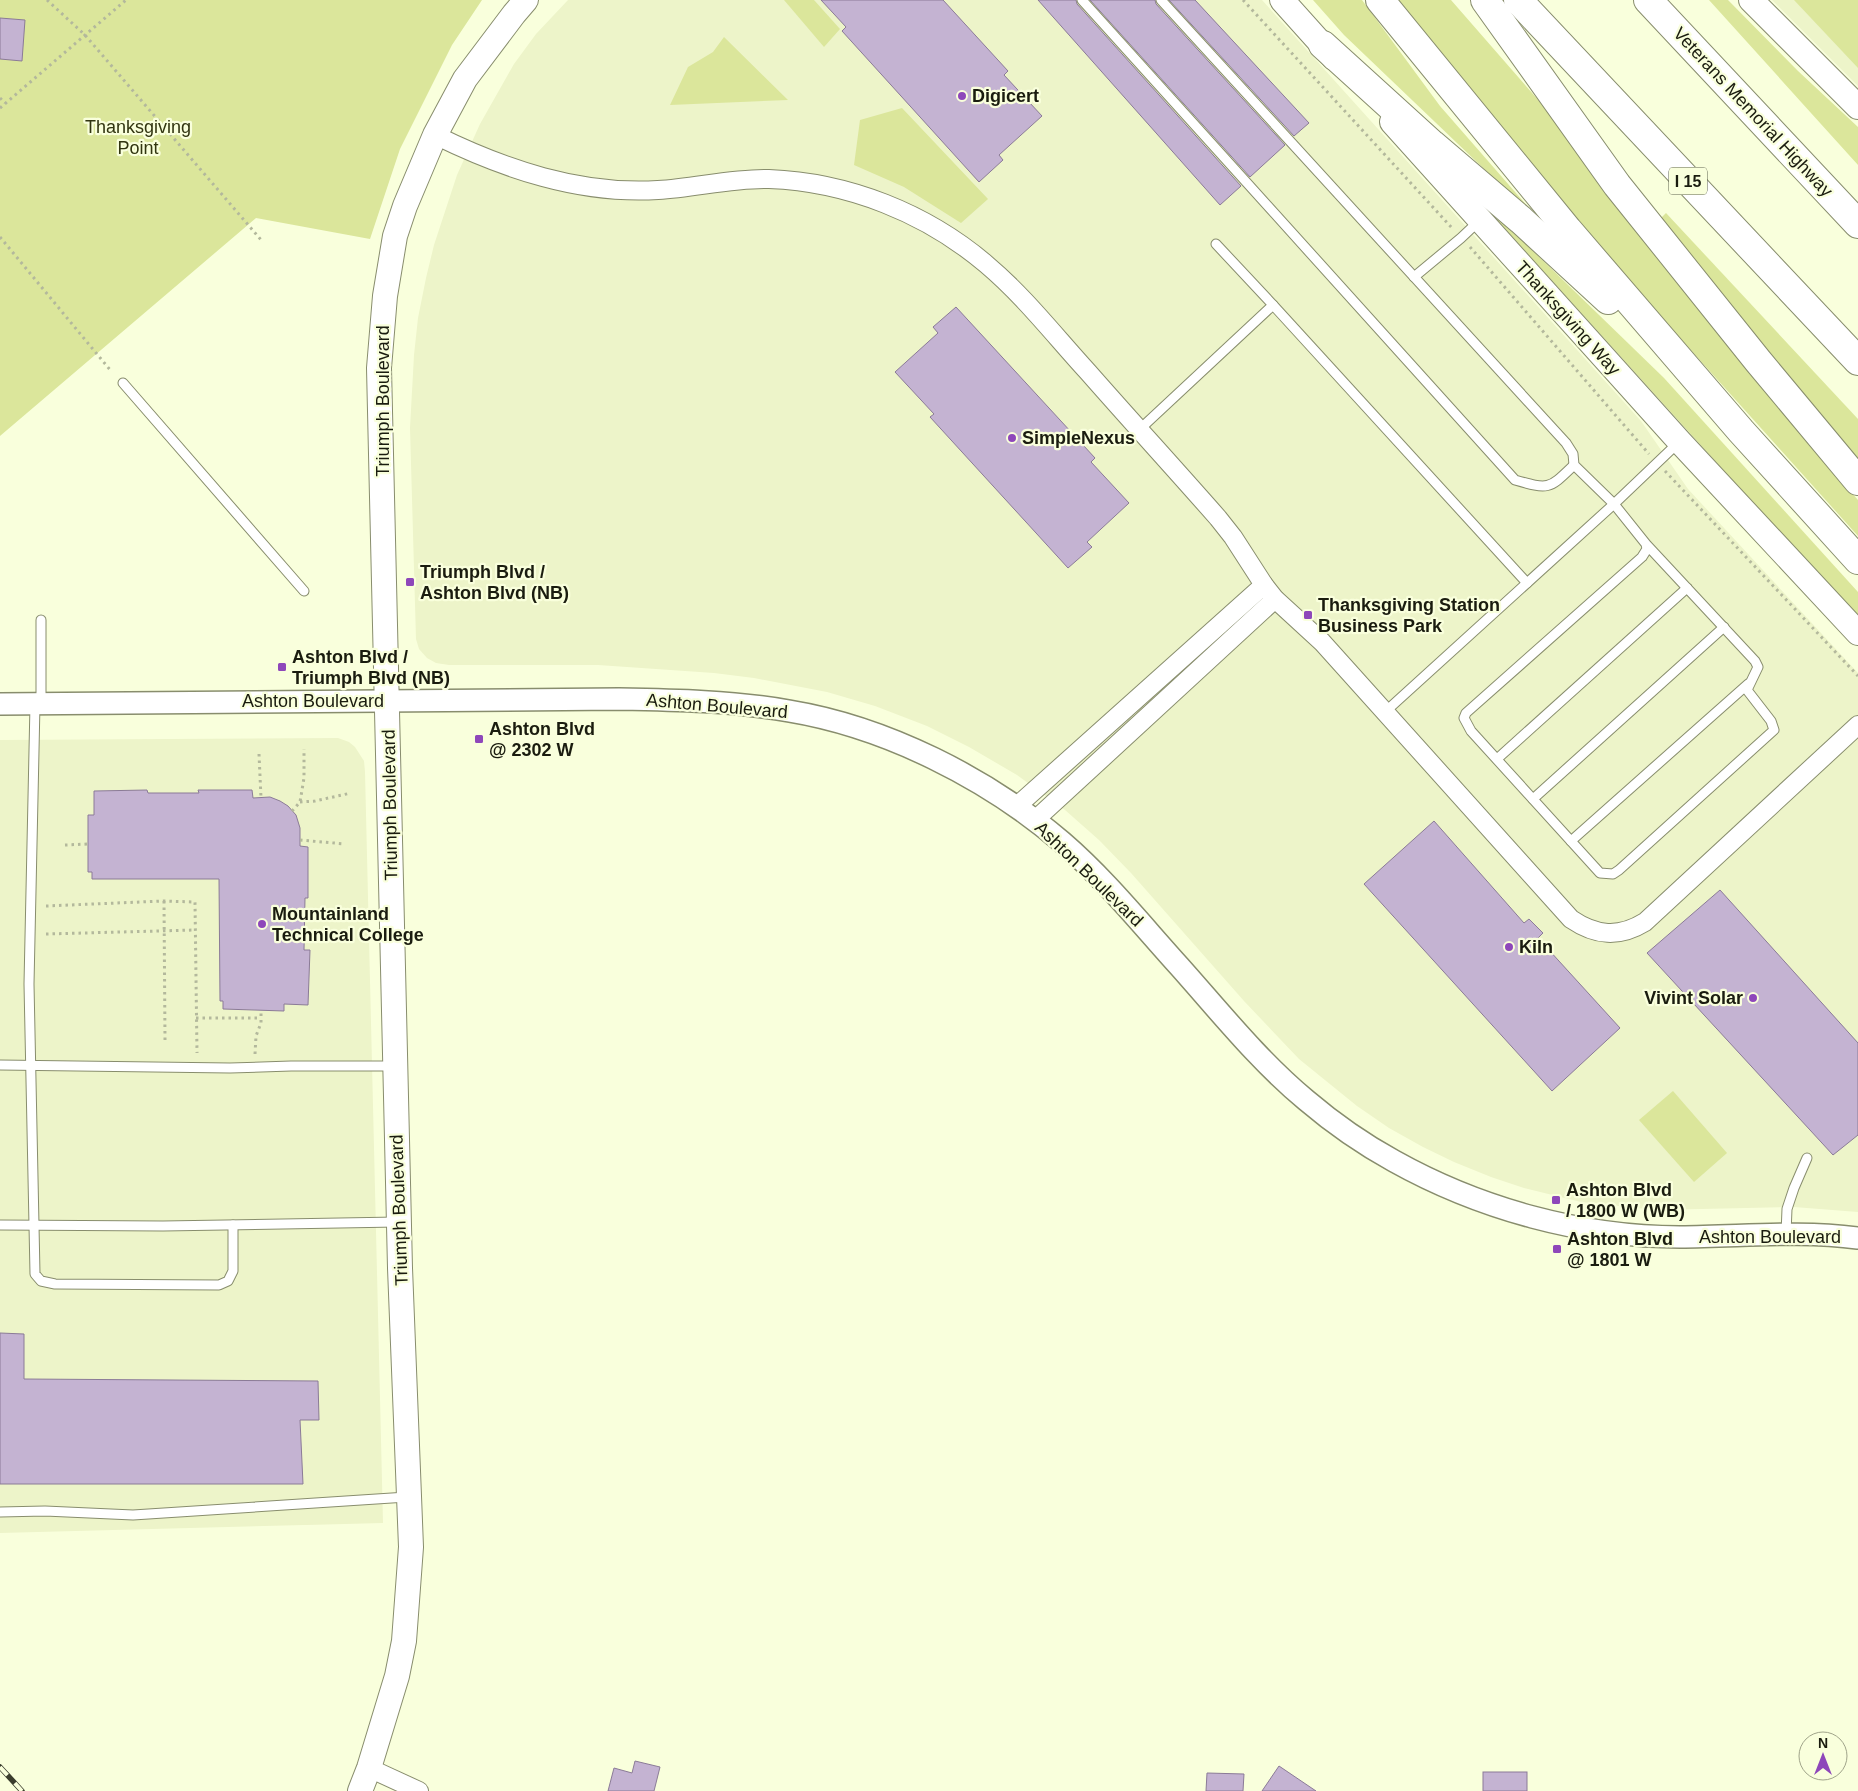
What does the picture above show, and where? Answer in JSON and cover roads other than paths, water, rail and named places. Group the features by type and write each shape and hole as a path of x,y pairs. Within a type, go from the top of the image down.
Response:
{"highway":[{"path":"1380,0 1568,230 1741,432 1858,560"},
{"path":"1485,0 1617,185 1758,361 1858,481"},
{"name":"I 15","path":"1518,0 1858,361"},
{"name":"Veterans Memorial Highway","path":"1648,0 1858,224"},
{"path":"1323,45 1596,289 1741,432"}],"main road":[{"name":"Triumph Boulevard","path":"360,1791 369,1768 397,1676 404,1641 411,1547 399,1222 387,700 380,356 385,296 395,236 435,135 465,80 526,0"},
{"name":"Thanksgiving Way","path":"1282,0 1680,442 1858,633"},
{"path":"1751,0 1858,107"}],"street":[{"path":"435,135 486,158 521,171 582,186 632,191 745,180 782,180 816,184 884,203 937,229 988,265 1032,309 1218,518 1275,599 1322,642 1571,919 1593,931 1606,933 1627,931 1645,922 1858,724"},
{"path":"1017,806 1264,585"},
{"path":"1035,820 1275,599"},
{"name":"Ashton Boulevard","path":"0,704 619,699 742,704 792,711 840,723 895,741 955,768 1017,806 1035,820 1064,843 1108,887 1258,1055 1305,1100 1341,1128 1394,1161 1444,1186 1504,1208 1558,1224 1614,1233 1677,1237 1786,1234 1858,1238"},
{"path":"369,1768 419,1791"}],"lane":[{"path":"1082,0 1516,480 1540,487 1554,484 1574,465"},
{"path":"1161,0 1566,443 1573,454 1574,465 1614,504 1646,544 1755,661 1758,667 1748,684 1571,841"},
{"path":"1414,277 1462,238 1480,220"},
{"path":"1216,244 1527,583"},
{"path":"1139,430 1273,305"},
{"path":"123,383 304,591"},
{"path":"1384,712 1680,442"},
{"path":"1646,544 1647,549 1642,557 1466,713 1464,718 1471,731 1600,873 1613,874 1620,870 1774,730 1771,721 1749,694 1747,690 1748,684"},
{"path":"1496,759 1687,588"},
{"path":"41,620 29,984 34,1274 41,1281 55,1284 219,1286 228,1281 233,1270 233,1225"},
{"path":"1533,799 1724,627"},
{"path":"0,1065 230,1068 396,1066"},
{"path":"1786,1234 1787,1209 1807,1158"},
{"path":"0,1225 233,1225 399,1222"},
{"path":"0,1512 133,1515 410,1497"}],"railway":[{"path":"0,1767 22,1791"}],"place":[{"name":"Digicert","path":"962,96"},
{"name":"SimpleNexus","path":"1012,438"},
{"name":"Triumph Blvd / Ashton Blvd (NB)","path":"410,582"},
{"name":"Thanksgiving Station Business Park","path":"1308,615"},
{"name":"Ashton Blvd / Triumph Blvd (NB)","path":"282,667"},
{"name":"Ashton Blvd @ 2302 W","path":"479,739"},
{"name":"Mountainland Technical College","path":"262,924"},
{"name":"Kiln","path":"1509,947"},
{"name":"Vivint Solar","path":"1753,998"},
{"name":"Ashton Blvd / 1800 W (WB)","path":"1556,1200"},
{"name":"Ashton Blvd @ 1801 W","path":"1557,1249"}],"park label":[{"name":"Thanksgiving Point","path":"138,137"}]}
